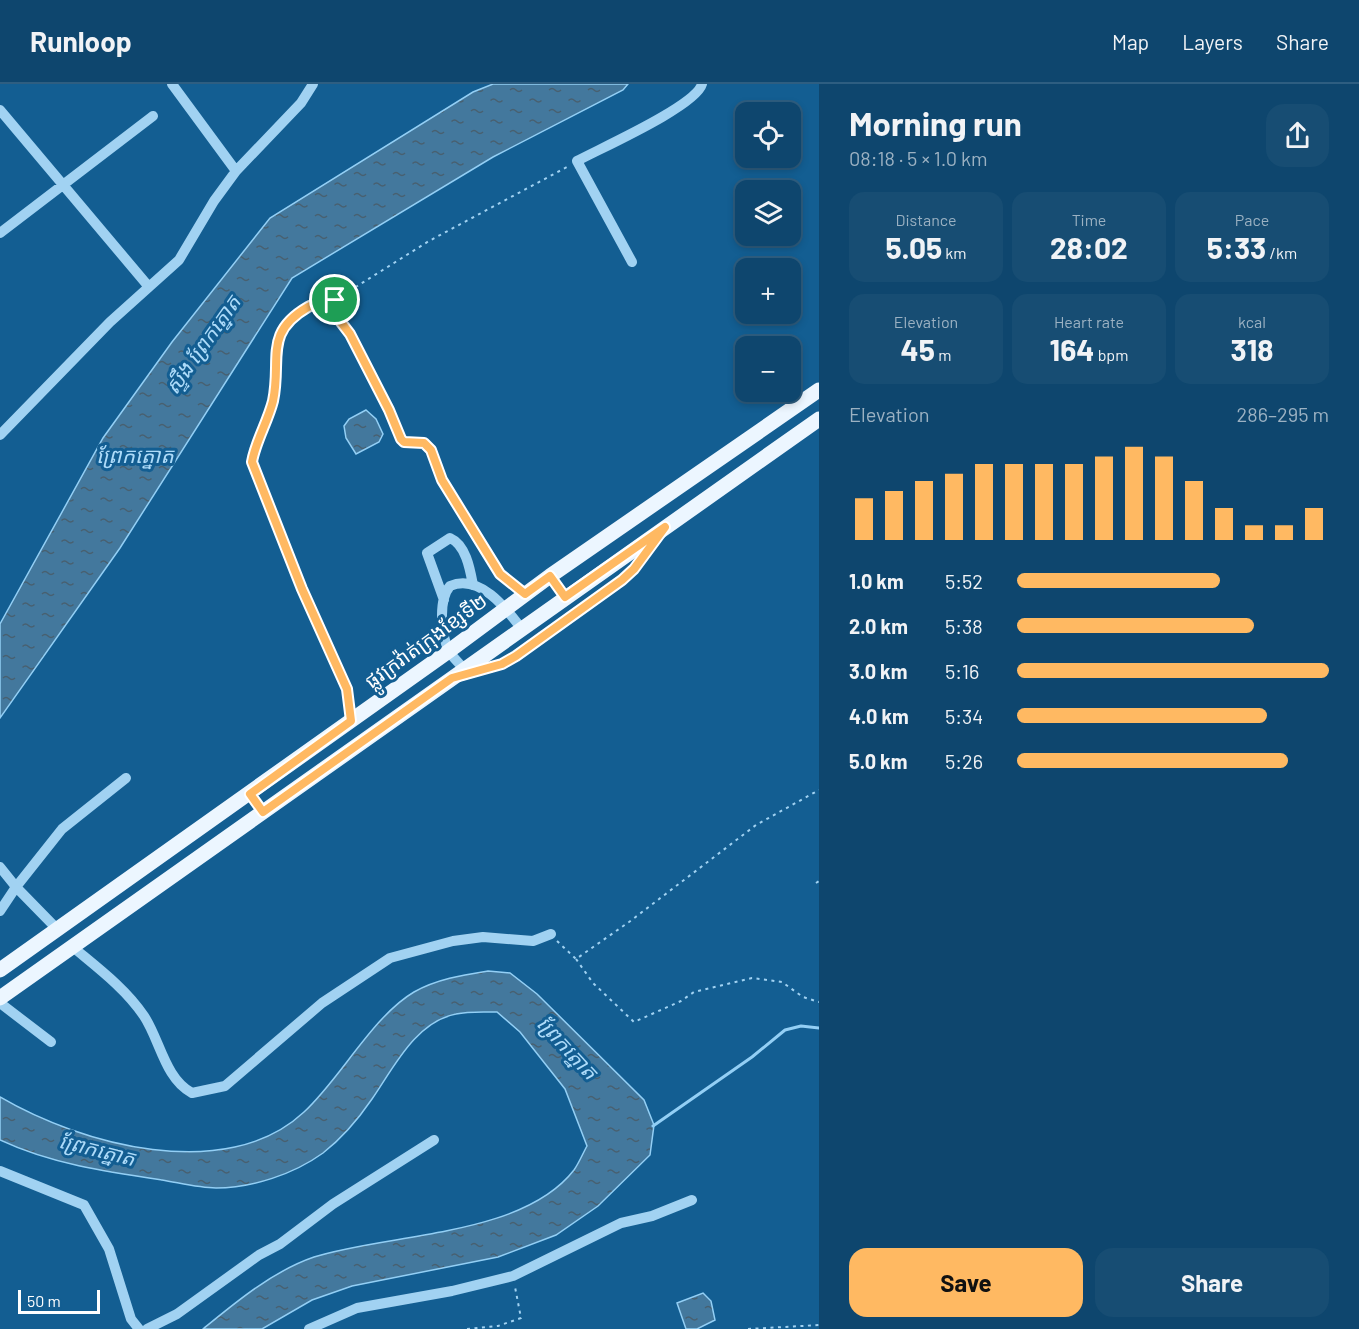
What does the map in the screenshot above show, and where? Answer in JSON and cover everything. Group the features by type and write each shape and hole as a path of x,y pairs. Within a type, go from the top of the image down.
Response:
{"main road":[{"name":"ផ្លូវក្រវ៉ាត់ក្រុងខ្សែទី២","path":"0,970 250,794 550,576 819,390"},
{"path":"0,998 74,948 521,628 819,419"},
{"path":"550,576 565,597"},
{"path":"250,794 263,812"}],"street":[{"path":"172,84 236,171"},
{"path":"0,435 110,322 189,248 214,201 236,171 301,103 313,84"},
{"path":"632,262 578,161 675,111 700,90 702,84"},
{"path":"0,110 149,287"},
{"path":"0,233 153,116"},
{"path":"521,628 506,608 472,585 463,582 450,586 444,600 442,622 449,651 458,674 502,664 622,580 634,569 665,527"},
{"path":"444,600 427,558 430,549 450,538 454,539 469,563 472,585"},
{"path":"0,911 62,829 126,778"},
{"path":"0,867 58,930"},
{"path":"74,948 105,974 143,1015 180,1087 192,1093 225,1086 322,1003 390,958 453,940 483,937 533,941 551,934"},
{"path":"0,1003 51,1042"},
{"path":"147,1329 177,1314 259,1256 280,1244 333,1204 434,1140"},
{"path":"0,1171 84,1205 109,1250 132,1319 139,1329"},
{"path":"309,1329 357,1308 452,1291 513,1276 621,1223 652,1216 692,1200"}],"path":[{"path":"351,721 347,689 314,618 252,462 264,431 277,379 275,347 279,334 310,306 335,300 429,241 578,161"},
{"path":"335,300 333,309 350,334 389,410 401,439 404,442 424,443 431,450 442,480 500,574 525,594"},
{"path":"576,959 630,922 756,825 819,790"},
{"path":"551,934 576,959 593,983 634,1022 681,1001 694,992 752,978 782,982 803,997 819,1002"},
{"path":"467,1329 498,1326 521,1318 513,1276"},
{"path":"748,1329 819,1325"}],"water":[{"name":"ព្រែកត្នោត","path":"493,84 628,84 623,90 493,157 292,278 120,548 0,718 0,624 103,438 172,342 270,218 473,92"},
{"path":"366,410 376,419 383,434 379,442 356,454 346,438 344,426 349,419"},
{"name":"ព្រែកត្នោត","path":"488,971 510,973 537,994 644,1100 654,1125 650,1155 598,1206 556,1235 498,1257 352,1286 312,1300 262,1329 203,1329 256,1288 299,1263 345,1249 453,1230 489,1221 522,1208 551,1192 574,1170 587,1146 565,1089 520,1032 497,1012 456,1014 429,1026 406,1048 367,1106 349,1128 323,1153 312,1161 286,1173 258,1182 216,1188 121,1174 59,1161 0,1140 0,1097 70,1129 111,1142 153,1150 195,1152 235,1147 272,1134 304,1112 331,1083 385,1016 414,992 441,981"},
{"path":"703,1293 711,1301 715,1320 697,1329 686,1329 677,1303"}],"waterway":[{"path":"653,1126 752,1057 785,1030 801,1026 819,1028"}],"route":[{"path":"335,300 333,309 350,334 389,410 401,439 404,442 424,443 431,450 442,480 500,574 525,594 550,576 565,597 665,527 634,569 622,580 516,656 502,664 452,678 263,812 250,794 351,721 347,689 302,589 252,462 272,403 277,379 275,347 279,334 310,306 322,305 335,300"}],"water label":[{"name":"ស្ទឹង ព្រែកត្នោត","path":"203,345"}]}
